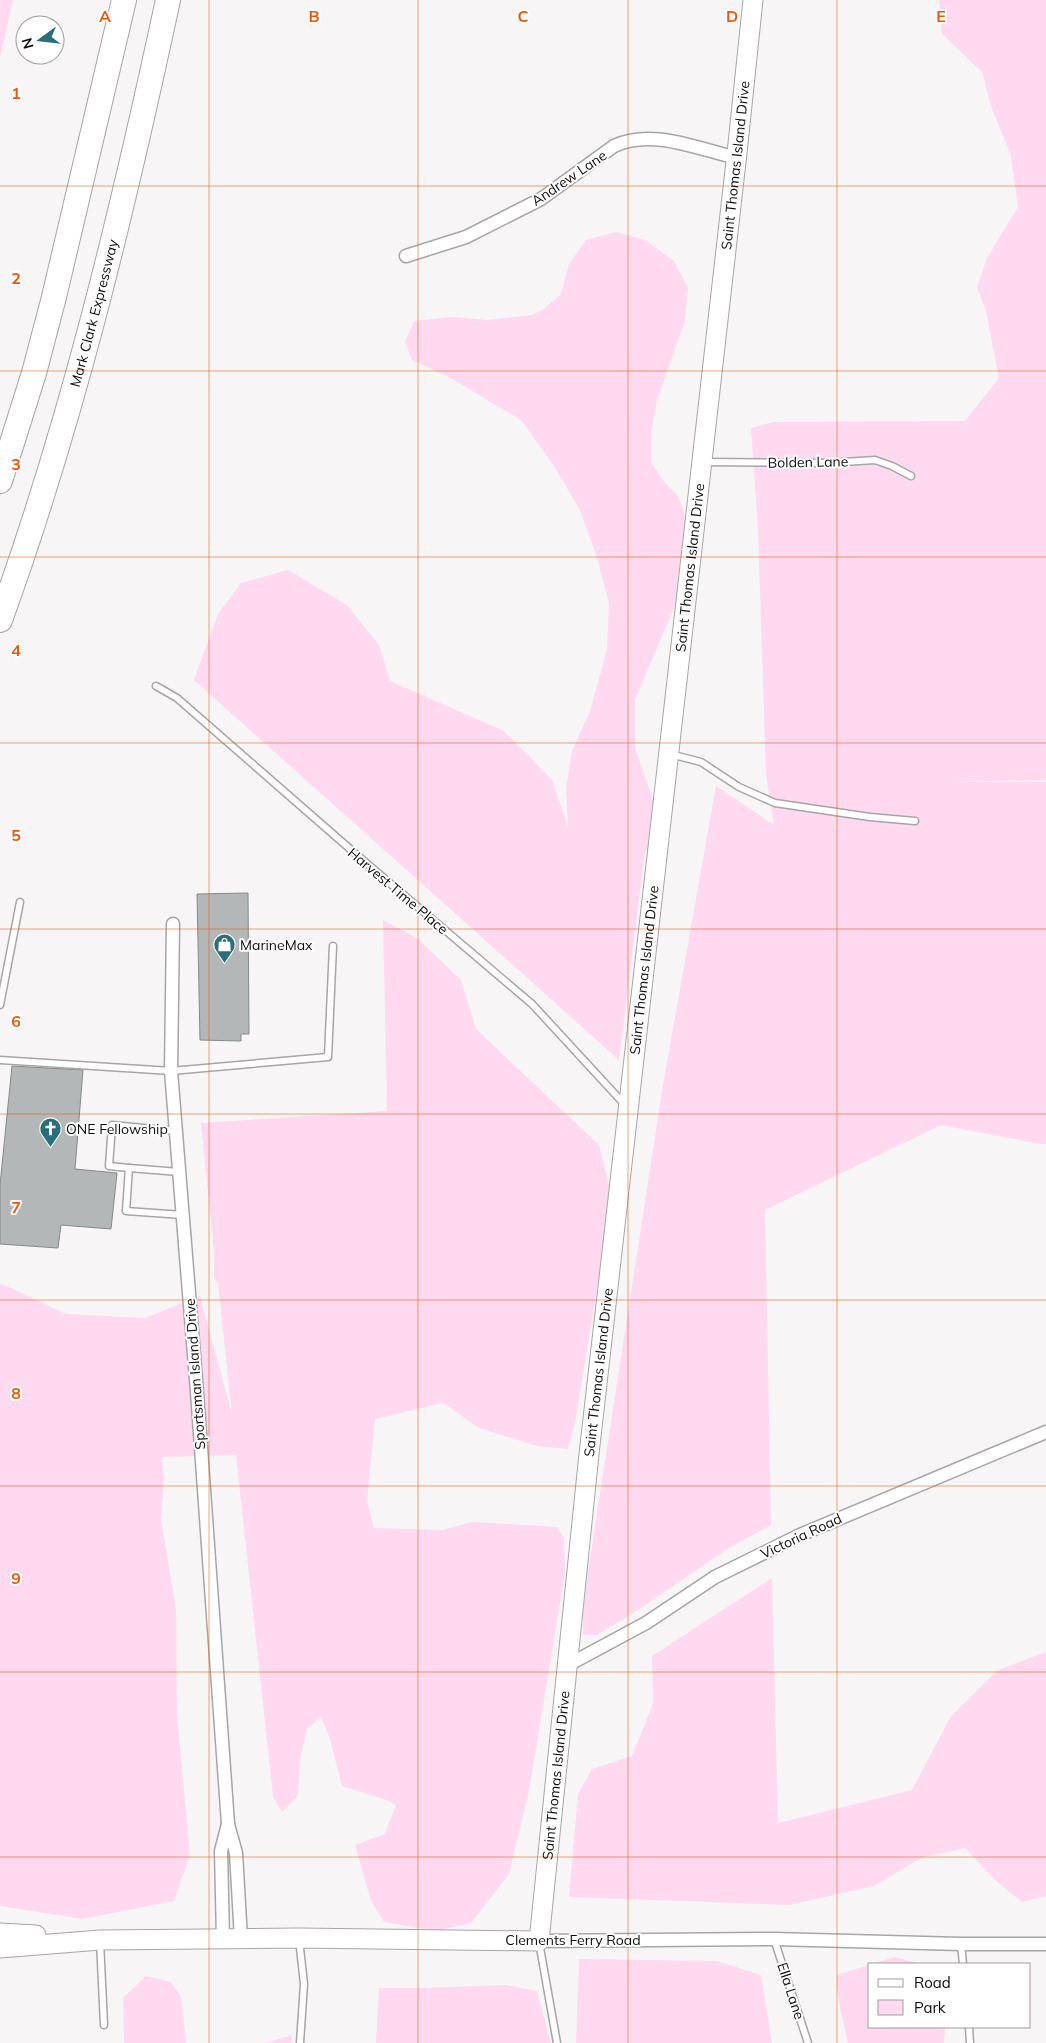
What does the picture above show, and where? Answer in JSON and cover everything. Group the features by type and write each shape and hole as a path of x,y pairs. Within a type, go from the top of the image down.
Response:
{"highway":[{"path":"0,481 34,374 54,297 124,0"},
{"name":"Mark Clark Expressway","path":"0,620 49,473 80,370 168,0"}],"main road":[{"name":"Saint Thomas Island Drive","path":"539,1941 589,1454 737,158 753,0"},
{"name":"Clements Ferry Road","path":"0,1933 100,1940"},
{"name":"Clements Ferry Road","path":"0,1948 100,1940 299,1938 539,1941"}],"street":[{"name":"Andrew Lane","path":"406,256 466,237 541,199 614,146 624,141 637,139 666,140 737,158"},
{"name":"Sportsman Island Drive","path":"173,924 171,1071 228,1824 221,1851 232,1939"},
{"name":"Victoria Road","path":"568,1665 646,1623 715,1577 792,1539 1046,1432"},
{"name":"Clements Ferry Road","path":"539,1941 774,1939 961,1944 1046,1944"}],"lane":[{"name":"Bolden Lane","path":"702,462 828,463 874,460 892,466 911,476"},
{"name":"Harvest Time Place","path":"156,686 177,698 364,862 532,1004 628,1109"},
{"path":"669,753 701,762 739,787 775,803 870,818 915,821"},
{"path":"0,1004 20,902"},
{"path":"0,1060 171,1071 328,1057 333,946"},
{"path":"176,1131 112,1125 109,1166 179,1172"},
{"path":"129,1168 126,1211 183,1216"},
{"path":"299,1938 304,1984 300,2043"},
{"name":"Ella Lane","path":"774,1939 808,2043"},
{"path":"100,1940 104,2025"},
{"path":"539,1941 557,2043"},
{"path":"961,1944 963,1963"},
{"path":"969,2028 970,2043"}],"green space":[{"path":"0,0 13,0 0,58"},
{"path":"939,0 1046,0 1046,780 941,782 1046,782 1046,1144 941,1125 765,1210 771,1525 729,1548 638,1610 597,1635 583,1635 583,1604 663,1085 716,786 774,825 766,776 758,530 751,428 773,422 965,421 999,378 986,311 977,287 987,258 1018,207 1011,156 991,106 982,72 942,34"},
{"path":"616,232 645,240 674,261 688,288 685,321 657,400 651,434 651,462 665,483 678,496 687,519 679,596 635,700 635,748 655,805 651,848 645,851 619,1060 194,680 218,614 241,583 288,570 347,605 379,645 390,681 504,731 552,780 568,827 566,788 572,751 590,711 607,650 609,603 597,558 580,510 554,466 521,420 447,376 412,360 405,342 414,321 452,317 487,320 532,315 544,309 561,294 569,264 586,240"},
{"path":"383,920 417,938 461,980 476,1029 599,1145 612,1197 575,1423 568,1449 537,1446 479,1428 443,1403 375,1419 367,1501 374,1528 443,1530 472,1522 557,1527 564,1538 565,1573 529,1791 509,1874 471,1923 436,1931 384,1922 371,1901 355,1845 385,1834 396,1805 384,1799 342,1786 330,1739 321,1717 307,1729 300,1759 298,1796 282,1812 273,1796 236,1455 162,1457 164,1479 161,1520 176,1608 177,1714 190,1855 174,1901 83,1919 0,1906 0,1283 66,1314 145,1318 200,1296 232,1414 218,1284 214,1278 214,1252 201,1123 387,1111"},
{"path":"772,1578 778,1823 912,1790 951,1716 998,1670 1046,1652 1046,1896 1022,1902 995,1880 965,1848 921,1858 874,1886 789,1905 569,1897 578,1794 592,1769 632,1756 653,1704 652,1656"},
{"path":"895,1957 916,1963 875,1963"},
{"path":"579,1959 717,1961 761,1975 772,2043 576,2043"},
{"path":"868,1966 868,2028 945,2028 944,2043 848,2043 840,2008 836,1975"},
{"path":"146,1976 171,1982 181,1997 186,2043 124,2043 123,1998"},
{"path":"506,1985 537,1991 551,2043 376,2043 379,1988"},
{"path":"292,2035 291,2043 266,2043"}],"building":[{"name":"MarineMax","path":"248,893 249,1034 241,1034 241,1041 200,1040 197,894"},
{"name":"ONE Fellowship","path":"12,1066 83,1070 75,1169 117,1173 111,1229 61,1225 58,1248 0,1244 0,1185"}],"place":[{"name":"MarineMax","path":"224,964"},
{"name":"ONE Fellowship","path":"50,1148"}]}
